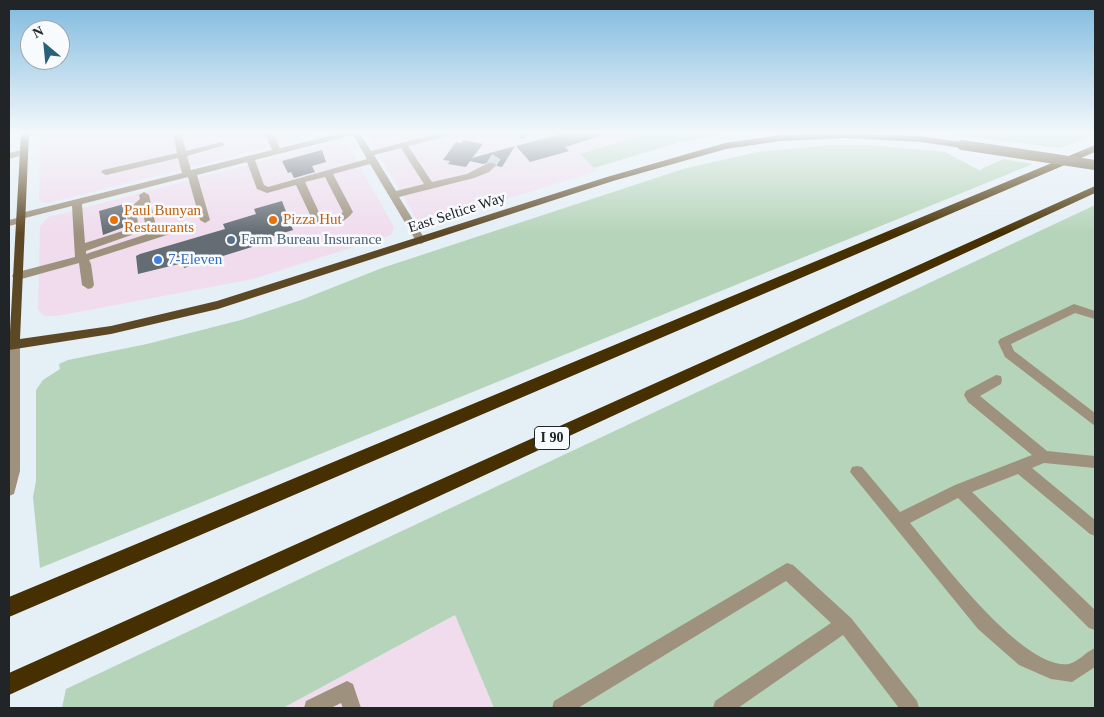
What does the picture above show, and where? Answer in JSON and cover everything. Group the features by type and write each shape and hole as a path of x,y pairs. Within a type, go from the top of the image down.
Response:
{"highway":[{"path":"9,607 1051,166"},
{"name":"I 90","path":"9,684 1095,189"}],"main road":[{"path":"11,345 18,276 23,166"},
{"name":"East Seltice Way","path":"11,345 111,330 218,305 654,166"}],"street":[{"path":"106,172 129,166"},
{"path":"187,166 205,220"},
{"path":"9,224 20,218 77,202 218,166"},
{"path":"253,166 262,190 280,188 347,166"},
{"path":"377,166 421,241"},
{"path":"417,166 430,185"},
{"path":"394,195 469,176 485,171 489,166"},
{"path":"300,182 318,221 326,223 343,218 348,212 328,174"},
{"path":"143,186 153,236"},
{"path":"18,276 80,254 130,232 134,228 131,211 145,200"},
{"path":"77,202 80,254 86,264 88,285"},
{"path":"80,254 166,232"},
{"path":"1095,314 1074,308 1004,342 1009,354 1095,420"},
{"path":"9,489 11,471 11,345"},
{"path":"996,380 971,395 1044,457"},
{"path":"898,521 960,490 1044,457 1095,462"},
{"path":"1020,467 1095,529"},
{"path":"857,472 984,623 1025,659 1051,670 1072,673 1095,657"},
{"path":"960,490 1095,622"},
{"path":"561,708 787,571 845,624 910,708"},
{"path":"722,708 845,624"},
{"path":"313,708 346,690 352,708"}],"shaded area":[{"path":"39,166 193,166 48,203 41,202 39,198"},
{"path":"242,166 360,166 394,227 391,235 253,279 57,316 44,316 38,310 40,226 48,217"},
{"path":"386,166 593,166 598,171 428,223 419,222"},
{"path":"455,615 494,708 283,708"}],"green space":[{"path":"694,166 972,166 979,170 987,166 1027,166 40,568 33,497 36,481 36,390 43,380 60,369 59,364 68,360 147,344 241,320 301,300 382,268"},
{"path":"1095,205 1095,708 494,708 455,615 283,708 62,708 66,689"}],"building":[{"path":"285,166 312,166 315,172 294,178 291,172 288,173"},
{"path":"282,201 293,230 251,243 252,247 184,268 183,263 138,274 136,256 225,229 223,224 256,214 254,209"},
{"name":"Paul Bunyan Restaurants","path":"124,204 127,226 103,235 99,211"}],"place":[{"name":"Paul Bunyan Restaurants","path":"114,220"},
{"name":"Pizza Hut","path":"273,220"},
{"name":"Farm Bureau Insurance","path":"231,240"},
{"name":"7-Eleven","path":"158,260"}]}
